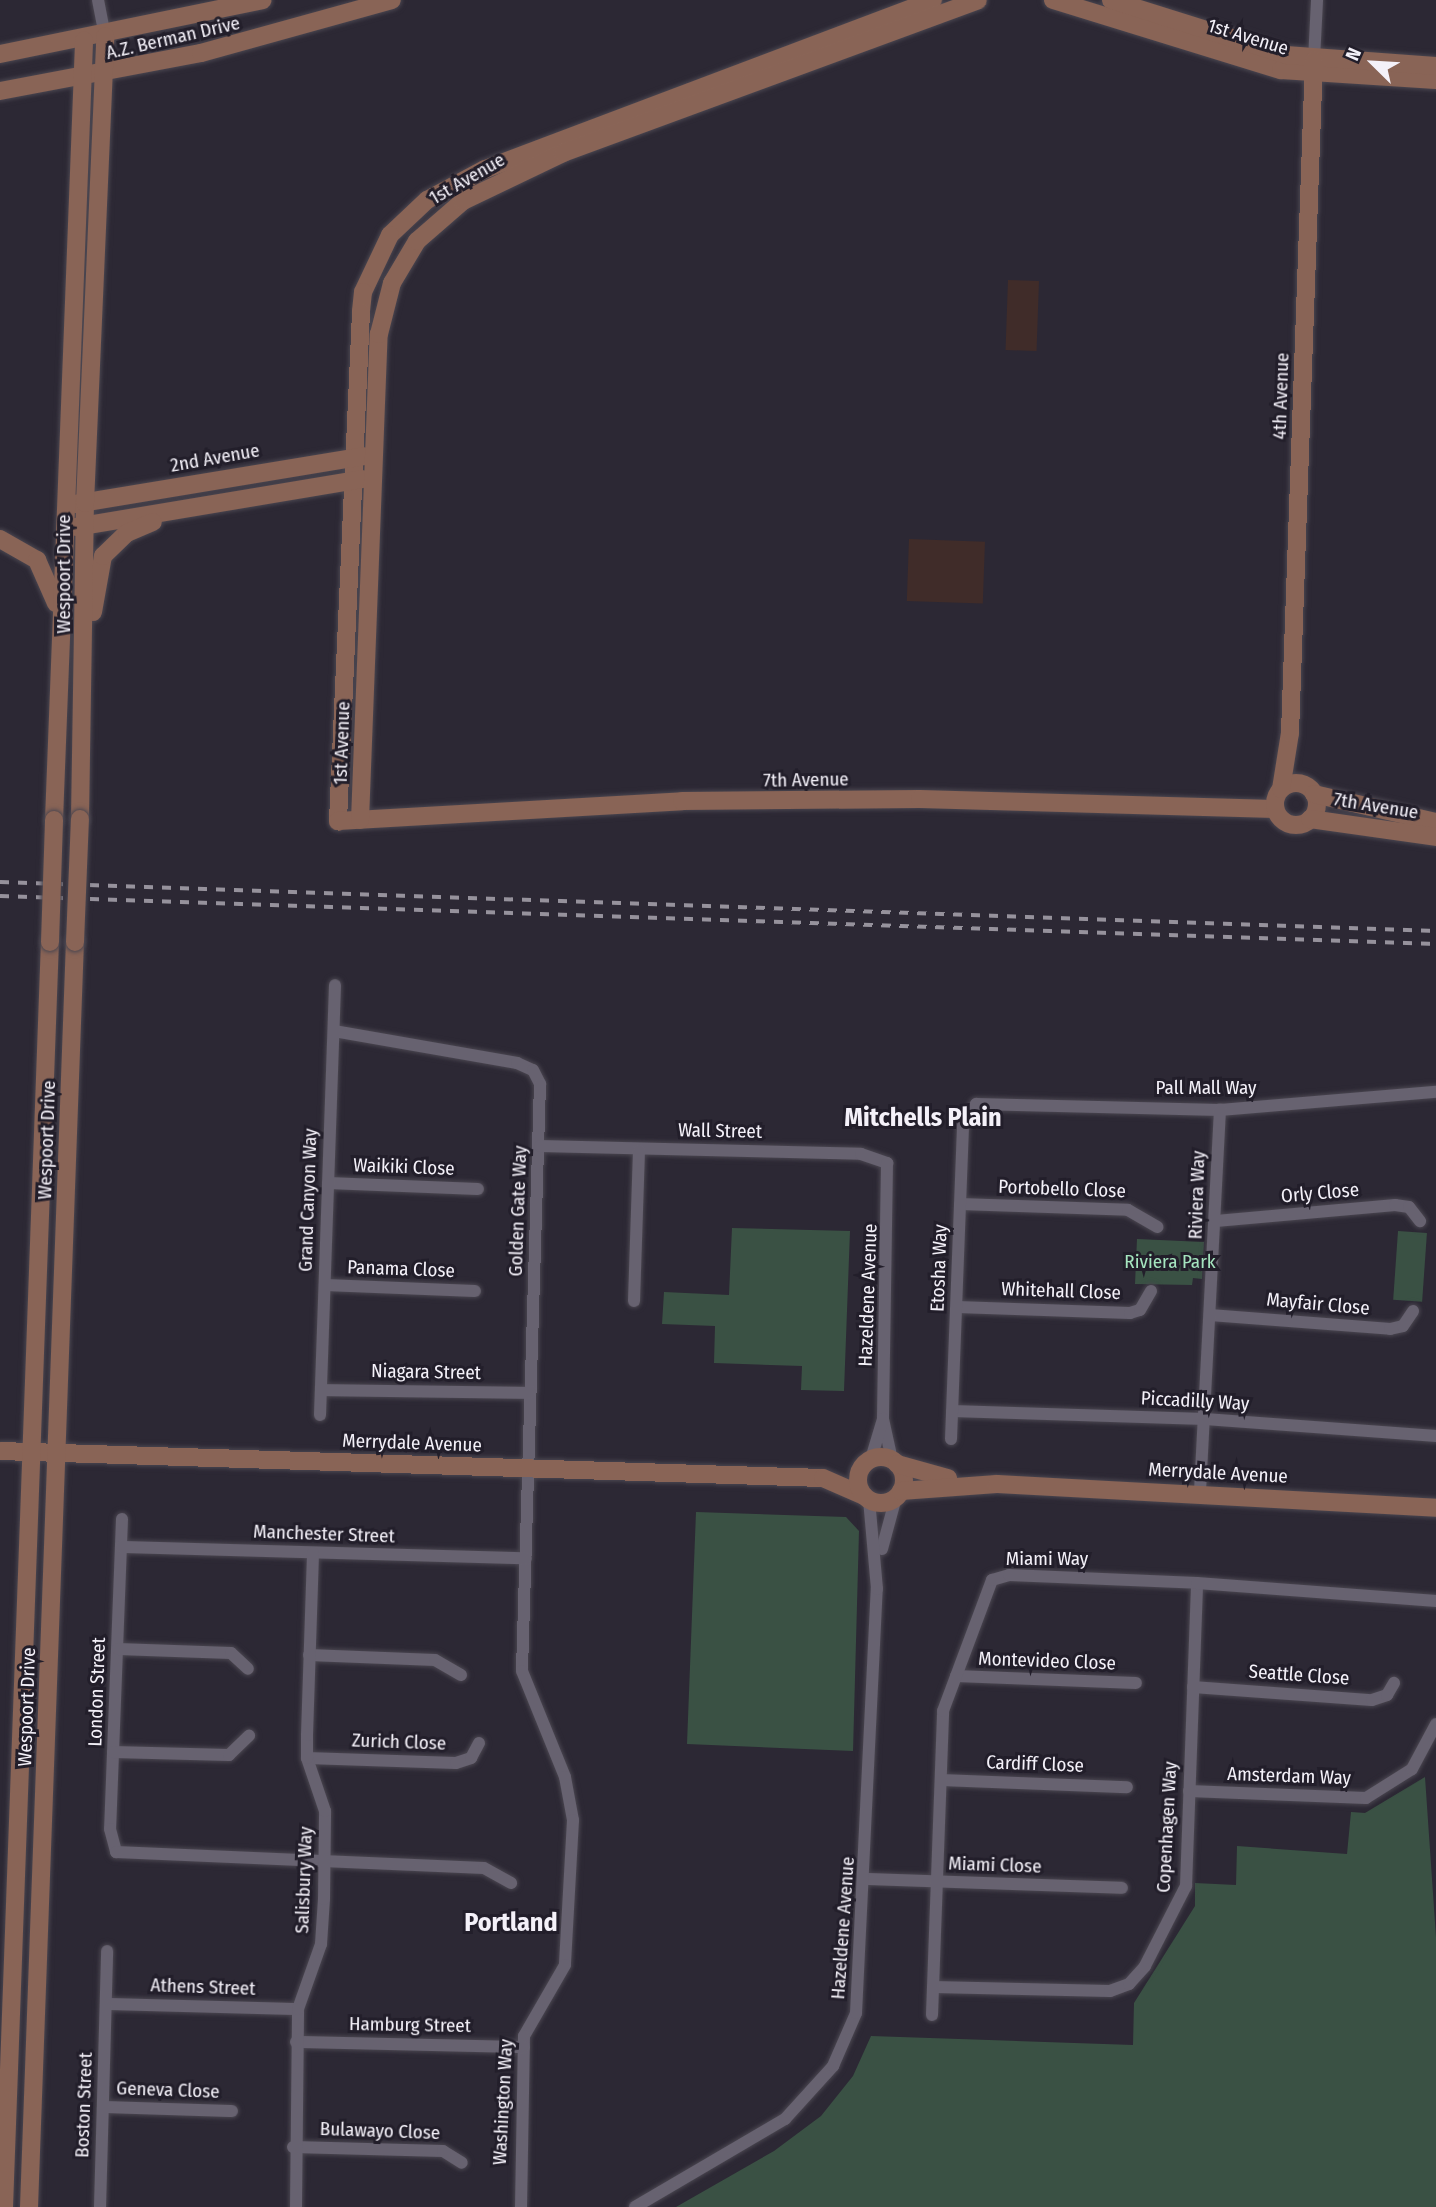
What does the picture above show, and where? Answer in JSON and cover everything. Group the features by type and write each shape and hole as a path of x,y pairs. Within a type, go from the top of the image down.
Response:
{"street":[{"name":"A.Z. Berman Drive","path":"0,54 84,41 262,0"},
{"name":"A.Z. Berman Drive","path":"0,91 104,75 392,0"},
{"name":"1st Avenue","path":"338,821 353,456 363,292 379,253 427,200 485,169 933,0"},
{"name":"1st Avenue","path":"360,820 383,306 403,262 448,211 542,163 978,0"},
{"name":"1st Avenue","path":"1053,0 1314,67 1436,80"},
{"name":"1st Avenue","path":"1111,0 1314,67 1436,66"},
{"path":"1314,67 1317,0"},
{"path":"98,7 105,36"},
{"path":"84,41 98,7"},
{"name":"Wespoort Drive","path":"29,2207 87,665 85,503 105,36"},
{"name":"Wespoort Drive","path":"4,2207 50,942 62,505 80,79 84,41"},
{"name":"4th Avenue","path":"1275,809 1290,733 1314,67"},
{"path":"379,253 403,262"},
{"name":"2nd Avenue","path":"62,505 353,456 375,455"},
{"path":"62,529 374,478"},
{"path":"87,665 103,556 127,533 195,506"},
{"path":"0,540 37,560 59,609"},
{"name":"4th Avenue","path":"1290,733 1310,790"},
{"name":"7th Avenue","path":"1281,789 1310,790 1436,822"},
{"path":"1310,790 1310,819"},
{"name":"7th Avenue","path":"338,821 682,801 920,799 1275,809 1290,824 1310,819 1436,837"},
{"name":"Grand Canyon Way","path":"320,1415 335,985"},
{"name":"Golden Gate Way","path":"334,1031 527,1066 540,1084 526,1558"},
{"name":"Pall Mall Way","path":"976,1104 1220,1110 1436,1092"},
{"name":"Etosha Way","path":"951,1439 964,1121 976,1104"},
{"name":"Riviera Way","path":"1200,1491 1220,1110"},
{"name":"Wall Street","path":"540,1146 871,1155 891,1172"},
{"path":"634,1301 639,1150"},
{"name":"Hazeldene Avenue","path":"891,1172 883,1419 895,1462"},
{"name":"Waikiki Close","path":"328,1184 478,1189"},
{"name":"Portobello Close","path":"960,1204 1128,1210 1157,1227"},
{"name":"Orly Close","path":"1216,1221 1395,1205 1409,1208 1420,1221"},
{"name":"Panama Close","path":"325,1285 475,1291"},
{"name":"Whitehall Close","path":"957,1307 1130,1312 1140,1310 1152,1291"},
{"name":"Mayfair Close","path":"1210,1315 1390,1329 1403,1326 1413,1311"},
{"name":"Niagara Street","path":"321,1390 530,1393"},
{"name":"Piccadilly Way","path":"952,1411 1205,1419 1436,1436"},
{"name":"Hazeldene Avenue","path":"868,1461 883,1419"},
{"name":"Merrydale Avenue","path":"0,1451 824,1478 867,1498 997,1484"},
{"path":"867,1498 858,1476 868,1461"},
{"name":"Merrydale Avenue","path":"824,1478 868,1461 895,1462 935,1477 997,1484 1200,1491 1436,1508"},
{"path":"895,1462 898,1494"},
{"name":"Hazeldene Avenue","path":"635,2207 785,2119 821,2084 856,2013 867,1879 877,1583 884,1527 898,1494"},
{"name":"Hazeldene Avenue","path":"867,1498 877,1583"},
{"name":"London Street","path":"121,1519 112,1844 128,1856 325,1862"},
{"name":"Manchester Street","path":"121,1546 526,1558"},
{"name":"Salisbury Way","path":"296,2207 293,2147 296,2042 299,2009 321,1944 325,1862 326,1811 307,1758 313,1553"},
{"name":"Washington Way","path":"521,2207 524,2047 527,2027 565,1965 573,1820 565,1777 522,1671 526,1558"},
{"name":"Miami Way","path":"932,2015 943,1711 979,1626 983,1592 1001,1576 1197,1583 1436,1601"},
{"name":"Copenhagen Way","path":"933,1987 1097,1992 1129,1984 1182,1903 1197,1583"},
{"path":"118,1649 231,1653 248,1669"},
{"path":"309,1655 435,1660 461,1675"},
{"name":"Montevideo Close","path":"956,1676 1136,1683"},
{"name":"Seattle Close","path":"1193,1686 1373,1700 1387,1695 1394,1683"},
{"name":"Amsterdam Way","path":"1189,1791 1366,1798 1412,1769 1436,1724"},
{"path":"113,1752 229,1755 249,1736"},
{"name":"Zurich Close","path":"307,1758 456,1763 471,1758 479,1743"},
{"name":"Cardiff Close","path":"941,1780 1128,1787"},
{"path":"325,1862 484,1868 510,1883"},
{"name":"Miami Close","path":"867,1879 1122,1888"},
{"name":"Boston Street","path":"100,2207 107,1951"},
{"name":"Athens Street","path":"106,2004 299,2009"},
{"name":"Hamburg Street","path":"296,2042 524,2047"},
{"name":"Geneva Close","path":"103,2107 232,2111"},
{"name":"Bulawayo Close","path":"293,2147 443,2151 462,2163"}],"shaded area":[{"path":"1008,280 1039,281 1037,351 1006,350"},
{"path":"909,539 985,542 983,604 907,601"}],"green space":[{"path":"732,1228 850,1231 844,1391 801,1390 802,1366 714,1363 715,1326 662,1324 664,1292 729,1295"},
{"path":"1398,1231 1427,1233 1422,1302 1393,1300"},
{"name":"Riviera Park","path":"1137,1239 1204,1242 1202,1279 1193,1278 1192,1285 1135,1284"},
{"path":"696,1512 846,1517 859,1531 853,1751 687,1744"},
{"path":"1425,1777 1436,1937 1436,2207 676,2207 774,2151 821,2116 853,2076 871,2036 1133,2045 1134,2003 1195,1906 1195,1883 1236,1885 1237,1846 1347,1854 1351,1812 1365,1813"}],"railway":[{"path":"0,882 1436,931"},
{"path":"0,896 1436,944"}],"district":[{"name":"Mitchells Plain","path":"923,1118"},
{"name":"Portland","path":"511,1923"}]}
